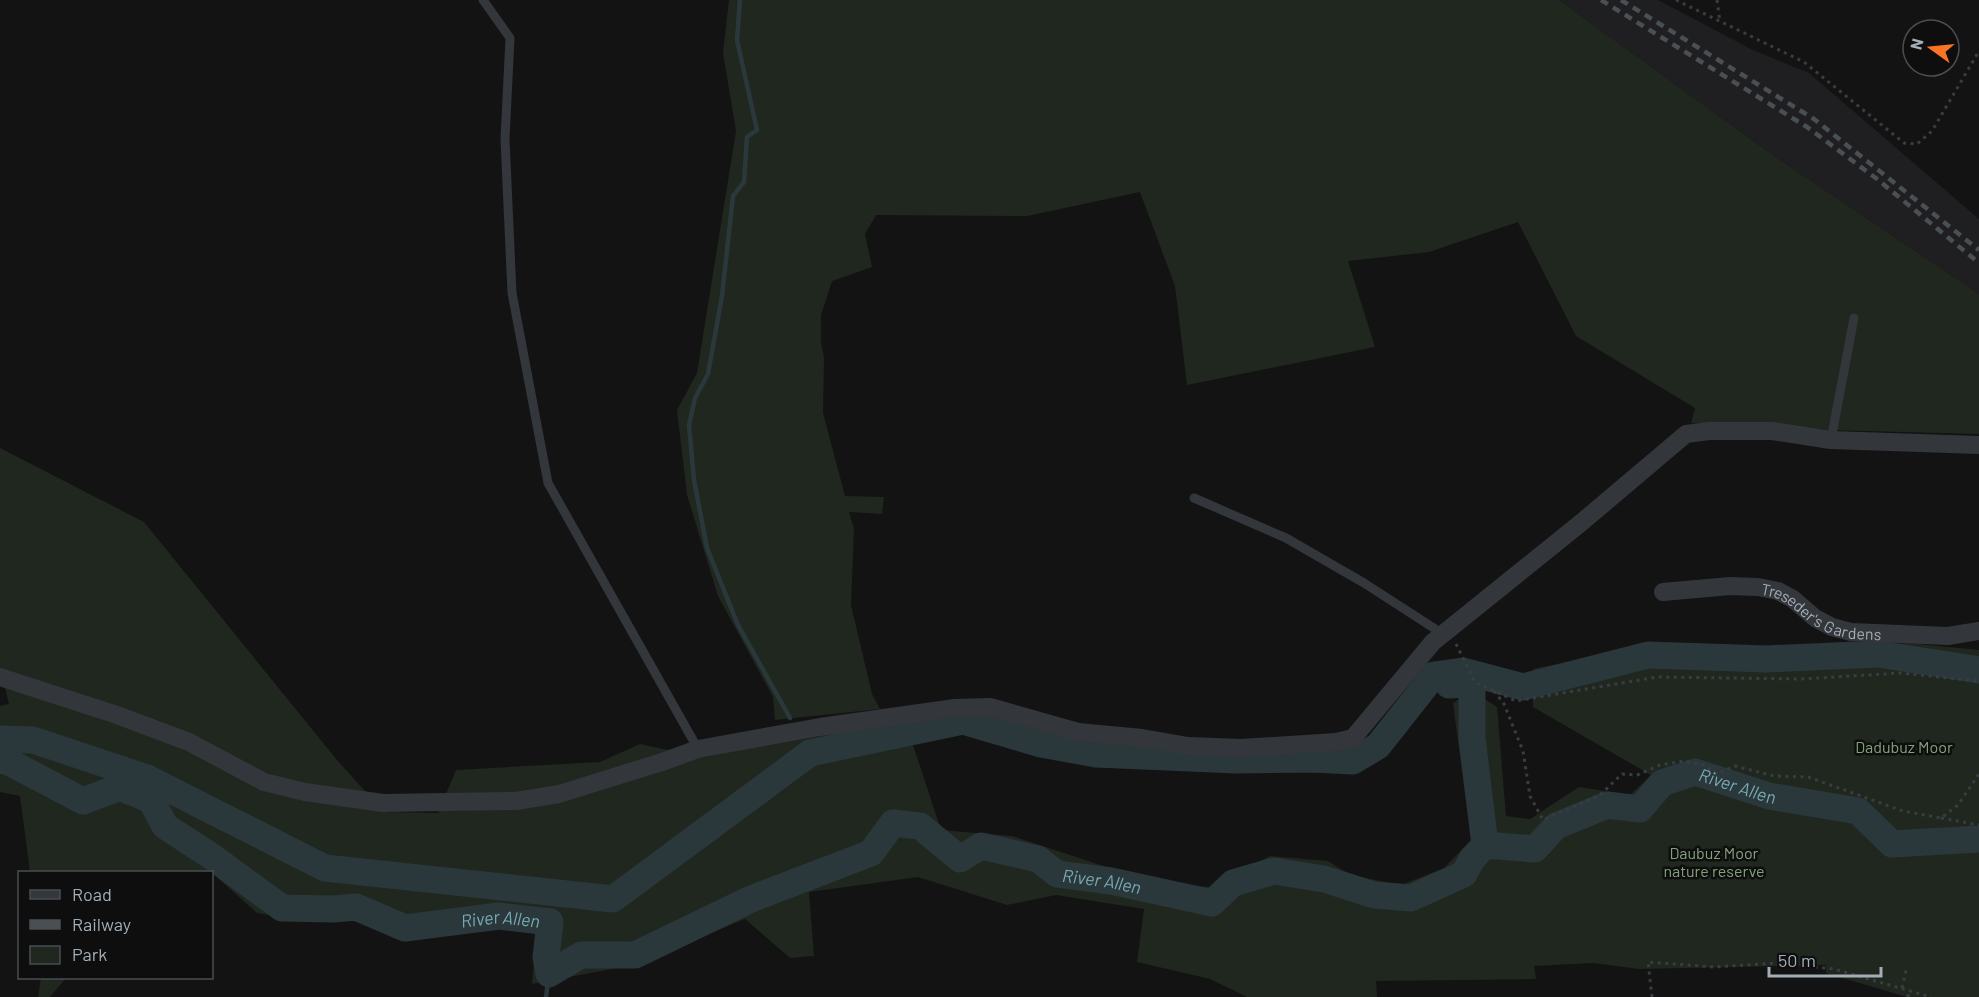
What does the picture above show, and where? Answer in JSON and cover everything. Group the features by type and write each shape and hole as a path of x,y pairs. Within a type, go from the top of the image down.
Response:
{"street":[{"path":"0,677 117,715 189,742 264,782 305,792 383,803 516,801 559,794 698,749 820,727 955,708 990,707 1078,732 1142,738 1188,746 1241,748 1336,742 1353,738 1433,642 1582,522 1686,434 1709,430 1772,431 1831,440 1979,445"},
{"name":"Treseder's Gardens","path":"1663,592 1730,586 1758,587 1778,591 1793,598 1815,618 1832,627 1851,632 1948,636 1979,631"}],"lane":[{"path":"483,0 510,38 505,139 512,293 548,483 698,749"},
{"path":"1831,440 1854,318"},
{"path":"1194,498 1286,538 1445,632"}],"path":[{"path":"1676,0 1804,62 1904,143 1917,144 1932,131 1979,51"},
{"path":"1718,0 1720,22"},
{"path":"1445,632 1466,663 1475,682 1516,701 1658,677 1802,679 1900,673 1979,681"},
{"path":"1494,691 1504,704 1523,750 1530,796 1542,820 1600,795 1622,774 1637,775 1660,765 1684,761 1705,765 1716,774 1735,766 1774,776 1808,777 1903,811 1979,825"},
{"path":"1941,818 1958,805 1979,774"},
{"path":"1652,997 1648,962 1714,967 1778,963 1834,969 1931,997"},
{"path":"1902,988 1907,966"},
{"path":"1908,997 1909,990"}],"shaded area":[{"path":"1559,0 1658,0 1751,49 1809,73 1979,219 1979,294 1770,153"}],"green space":[{"path":"729,0 1559,0 1770,153 1979,294 1979,434 1827,430 1754,423 1691,423 1695,408 1576,336 1518,222 1429,252 1348,261 1375,347 1187,385 1175,286 1140,192 1027,216 876,215 865,234 872,267 832,281 821,315 821,343 824,357 823,413 845,496 884,497 882,514 849,512 854,529 851,605 872,694 880,709 775,720 773,697 718,596 687,495 677,410 697,373 736,131 723,53"},
{"path":"0,448 144,522 337,760 384,812 438,813 456,770 600,762 640,744 701,757 905,721 941,830 1012,836 1149,881 1210,887 1270,856 1328,861 1350,875 1401,885 1444,868 1471,840 1453,703 1472,691 1497,707 1506,816 1530,819 1579,787 1630,795 1651,775 1533,707 1533,669 1636,648 1805,648 1908,643 1979,650 1979,997 1907,997 1826,973 1826,965 1639,969 1593,963 1534,966 1536,979 1376,981 1377,997 1247,997 1210,979 1137,962 1144,909 1056,895 1007,905 918,877 809,892 814,956 790,958 745,919 633,965 532,984 538,913 401,935 364,897 292,919 257,913 213,874 213,871 30,871 20,796 0,792 0,706 9,704 0,667"},
{"path":"41,979 65,979 50,997 38,997"}],"waterway":[{"path":"740,0 737,40 757,130 747,137 744,182 733,196 722,296 708,374 695,398 689,425 694,480 707,548 738,625 790,718"},
{"path":"0,739 33,740 147,778 325,868 613,899 810,753 963,721 1041,744 1096,754 1237,760 1353,761 1378,746 1434,675 1463,671 1523,687 1648,655 1766,659 1878,654 1979,670"},
{"path":"1448,677 1449,685 1466,684 1472,691 1472,738 1485,845"},
{"path":"804,743 810,753"},
{"name":"River Allen","path":"0,760 9,762 83,801 120,787 151,800 165,826 211,856 282,908 356,907 405,928 499,916 550,922 546,957 549,974 581,955 635,955 751,899 871,853 893,823 920,826 960,859 981,846 1038,859 1057,874 1111,881 1212,903 1233,883 1274,871 1324,879 1374,895 1411,898 1464,874 1472,859 1485,845 1535,849 1556,826 1607,805 1640,809 1662,783 1695,772 1769,796 1858,811 1892,844 1979,839"},
{"path":"546,997 549,974"}],"railway":[{"path":"1601,0 1807,127 1877,179 1979,263"},
{"path":"1621,0 1814,119 1979,250"}],"park label":[{"name":"Dadubuz Moor","path":"1904,746"},
{"name":"Daubuz Moor nature reserve","path":"1714,861"}]}
